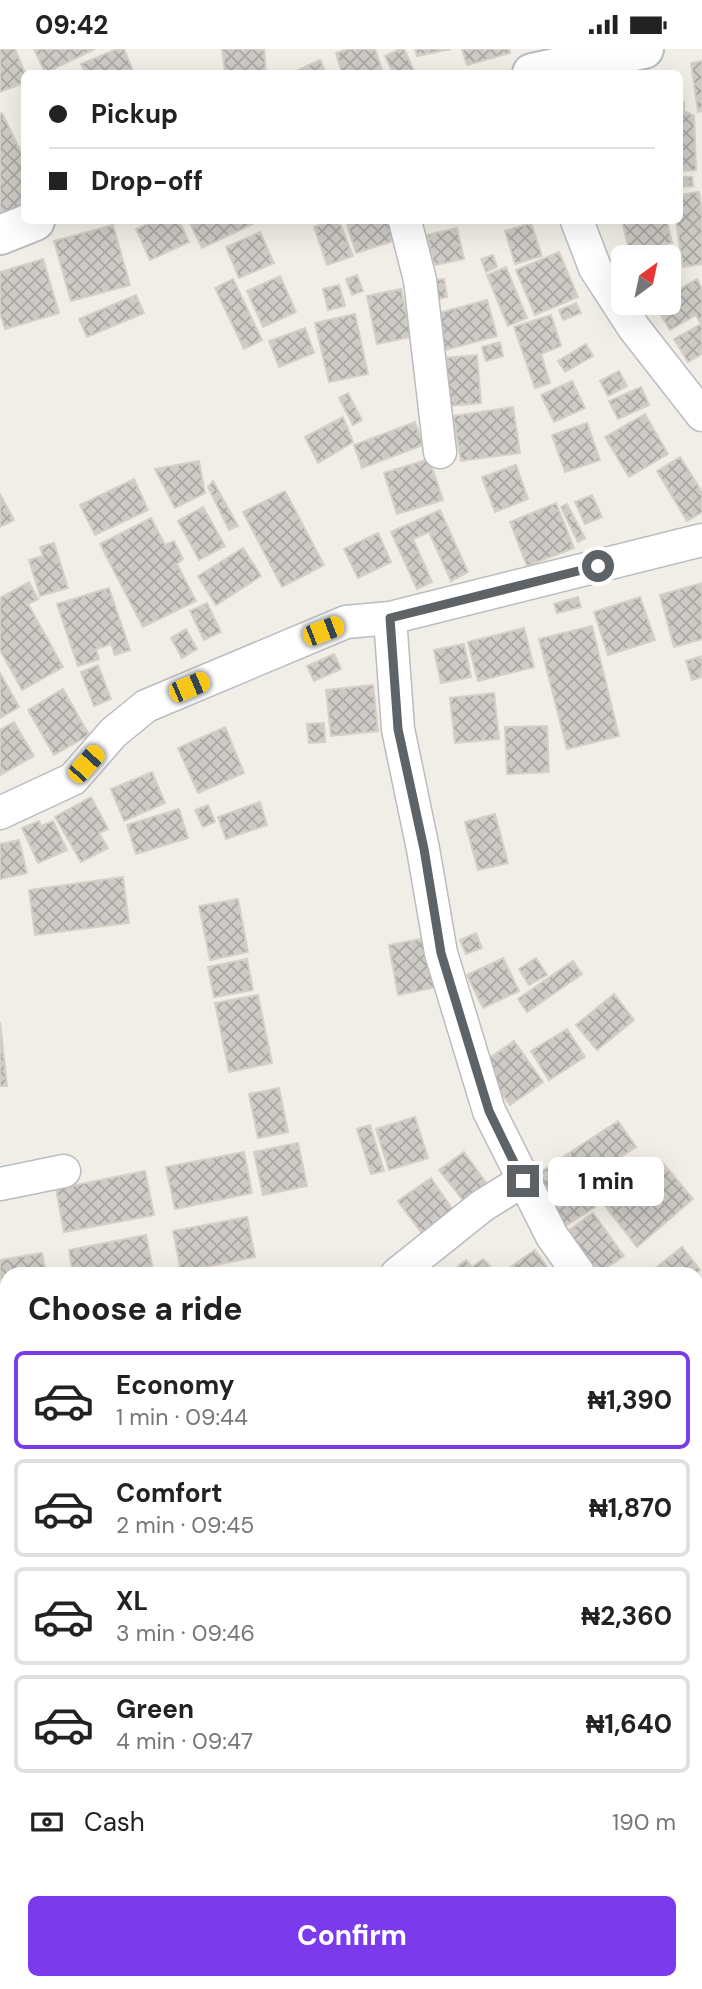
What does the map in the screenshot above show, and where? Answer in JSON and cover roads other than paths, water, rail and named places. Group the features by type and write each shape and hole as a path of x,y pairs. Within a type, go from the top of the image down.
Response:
{"main road":[{"path":"546,70 645,49"},
{"path":"0,235 27,224"}],"street":[{"path":"406,224 420,280 440,452"},
{"path":"578,224 595,268 634,328 702,415"},
{"path":"0,813 73,779 113,733 145,706 346,622 390,618 702,540"},
{"path":"390,618 398,729 424,849 441,953 489,1111 552,1236 574,1267"},
{"path":"0,1184 64,1171"},
{"path":"406,1267 481,1206 523,1181"}]}
